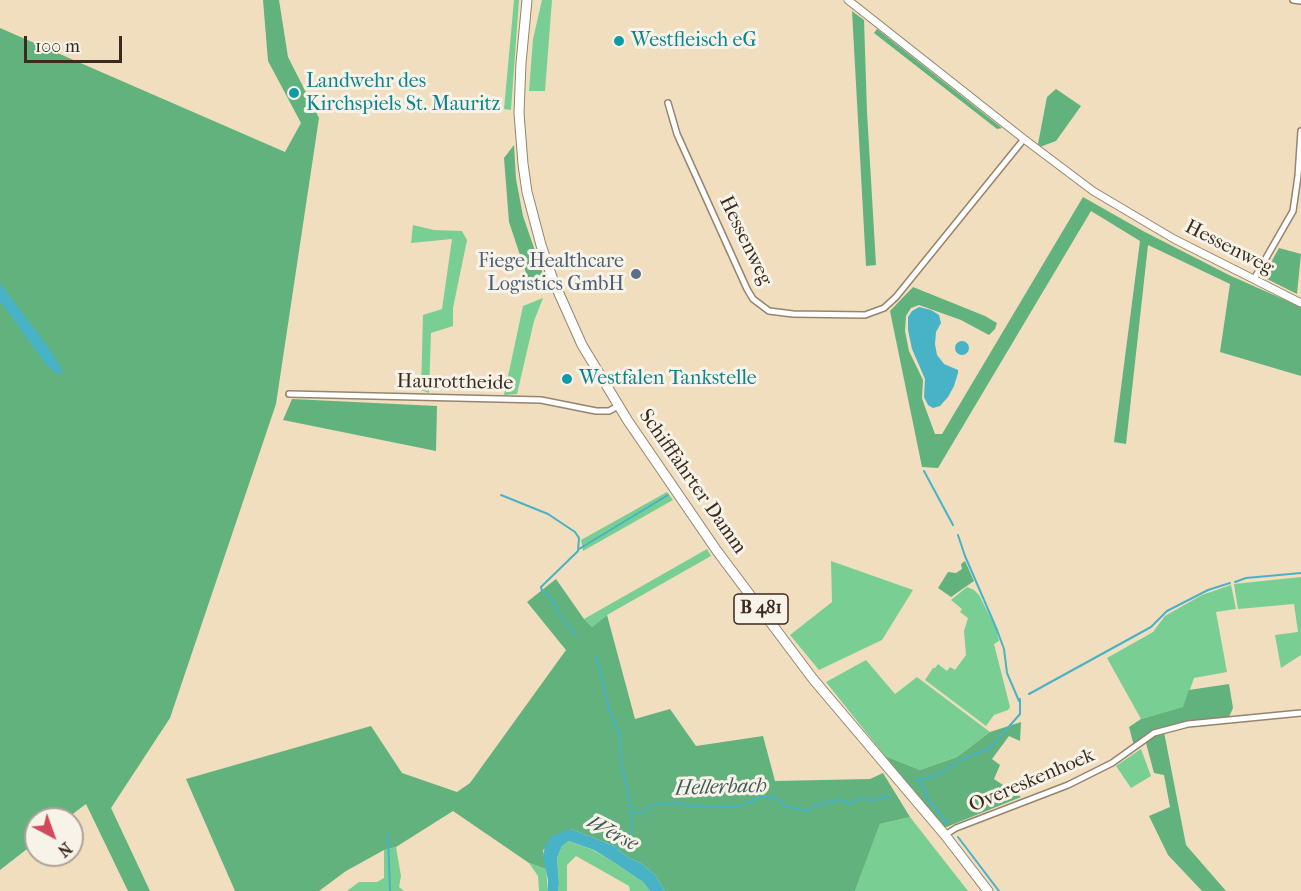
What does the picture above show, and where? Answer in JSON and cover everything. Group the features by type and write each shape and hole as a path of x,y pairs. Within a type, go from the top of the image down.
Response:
{"main road":[{"name":"Schifffahrter Damm","path":"529,0 524,26 519,112 523,164 533,217 544,256 582,345 618,406 717,550 813,679 945,835 988,891"}],"street":[{"name":"Hessenweg","path":"849,0 1086,186 1174,239 1301,303"},
{"path":"1293,0 1301,1"},
{"name":"Hessenweg","path":"669,103 678,136 747,289 753,299 769,311 793,314 865,315 884,308 896,297 1024,139"},
{"path":"1254,279 1293,211 1301,131"},
{"name":"Haurottheide","path":"289,394 541,400 596,411 609,411 618,406"},
{"name":"Overeskenhoek","path":"945,835 957,828 1068,785 1112,763 1154,733 1188,724 1301,713"}],"green space":[{"path":"263,0 279,0 288,57 319,118 276,404 170,718 111,808 150,891 128,891 86,804 82,807 24,807 24,851 0,870 0,28 285,152 301,123 268,61"},
{"path":"514,0 519,0 511,110 504,109"},
{"path":"542,0 552,0 545,91 529,91 533,39"},
{"path":"852,11 864,20 876,265 866,266"},
{"path":"877,29 1002,128 997,129 874,33"},
{"path":"1056,89 1081,106 1056,141 1040,147 1038,144 1047,97"},
{"path":"514,145 516,179 523,216 544,277 529,282 509,222 504,158"},
{"path":"1083,197 1231,276 1301,307 1301,376 1220,352 1230,284 1148,245 1126,444 1114,442 1140,241 1091,211 938,468 922,467 890,311 913,287 997,323 989,335 961,320 919,305 911,308 906,316 905,331 909,351 923,380 922,398 935,434 942,434"},
{"path":"413,225 434,230 462,231 467,240 453,308 453,326 431,333 429,393 421,390 423,315 442,309 452,239 411,243"},
{"path":"1279,248 1301,254 1297,294 1263,277"},
{"path":"543,298 534,321 517,394 504,395 523,306"},
{"path":"292,399 437,406 436,451 283,420"},
{"path":"667,492 673,500 583,551 581,540"},
{"path":"707,549 711,556 607,615 592,627 584,619"},
{"path":"831,561 913,590 882,640 819,670 790,635 832,602"},
{"path":"965,561 974,581 951,597 938,588 948,572 956,573 962,569 961,564"},
{"path":"1301,577 1301,655 1281,668 1275,635 1298,632 1294,604 1238,609 1234,584"},
{"path":"556,579 592,627 607,615 635,719 670,709 696,746 763,736 775,781 870,779 883,773 910,817 880,824 855,891 665,891 655,875 641,863 629,858 614,846 571,829 543,850 546,869 529,863 453,811 396,847 384,850 346,871 319,891 235,891 186,779 371,726 402,773 457,792 470,783 566,650 527,602"},
{"path":"1231,585 1236,609 1216,612 1227,672 1194,678 1184,707 1141,719 1107,658 1153,632 1165,616 1202,595"},
{"path":"967,587 979,595 996,628 999,641 994,644 1010,707 994,715 986,726 925,680 938,664 947,671 950,667 955,670 966,655 964,631 968,618 960,612 962,609 951,600"},
{"path":"866,660 895,694 917,677 990,732 957,757 920,770 885,756 826,682"},
{"path":"1229,684 1233,708 1229,717 1188,721 1154,731 1134,746 1129,727 1141,719 1183,707 1189,690"},
{"path":"1021,722 1020,741 1009,736 992,759 1000,765 994,779 1021,797 944,828 885,756 920,770 957,757 990,732"},
{"path":"1164,732 1186,845 1226,891 1202,891 1168,855 1149,816 1170,807 1164,775 1154,773 1146,743 1154,735"},
{"path":"1141,749 1151,776 1131,788 1116,766"},
{"path":"910,817 968,891 855,891 880,824"},
{"path":"569,841 593,850 615,863 643,882 650,891 630,891 629,886 576,856 567,865 567,891 558,891 557,858 562,846"},
{"path":"396,847 401,876 399,887 404,891 347,891 359,882 377,882 384,878 384,850"},
{"path":"529,863 546,869 548,891 539,891 538,876"}],"water":[{"path":"0,283 51,351 62,370 61,374 57,374 47,366 0,301"},
{"path":"919,307 939,315 941,323 936,332 935,344 937,355 944,364 958,370 954,386 948,397 940,406 933,408 928,405 924,397 925,379 912,349 908,330 908,317"},
{"path":"962,341 967,343 969,348 967,353 962,355 957,353 955,348 957,343"},
{"path":"571,829 614,846 629,858 641,863 655,875 665,891 650,891 643,882 594,850 569,841 562,846 557,858 558,891 548,891 543,857 545,846 552,836"}],"waterway":[{"path":"924,471 953,525"},
{"path":"501,495 548,514 575,532 579,538 578,551 541,587 542,591 551,597 558,613 576,636"},
{"path":"579,549 668,495"},
{"path":"958,535 1004,649 1007,673 1019,701"},
{"name":"Hellerbach","path":"1235,582 1246,578 1301,573"},
{"name":"Hellerbach","path":"1029,694 1151,627 1167,611 1208,590 1230,583"},
{"name":"Werse","path":"596,657 610,712 620,736 620,754 632,815 631,836 621,840 616,849"},
{"name":"Hellerbach","path":"917,780 935,776 967,757 990,748 1020,714 1020,699"},
{"path":"919,779 929,801 948,824"},
{"name":"Hellerbach","path":"632,815 635,812 644,812 655,804 682,803 688,807 694,805 740,806 761,797 771,797 779,800 785,806 808,811 816,804 838,799 850,804 859,799 876,800 890,795"},
{"path":"388,834 390,891"},
{"path":"958,837 999,891"}],"place":[{"name":"Westfleisch eG","path":"619,41"},
{"name":"Landwehr des Kirchspiels St. Mauritz","path":"294,93"},
{"name":"Fiege Healthcare Logistics GmbH","path":"636,274"},
{"name":"Westfalen Tankstelle","path":"567,379"}]}
